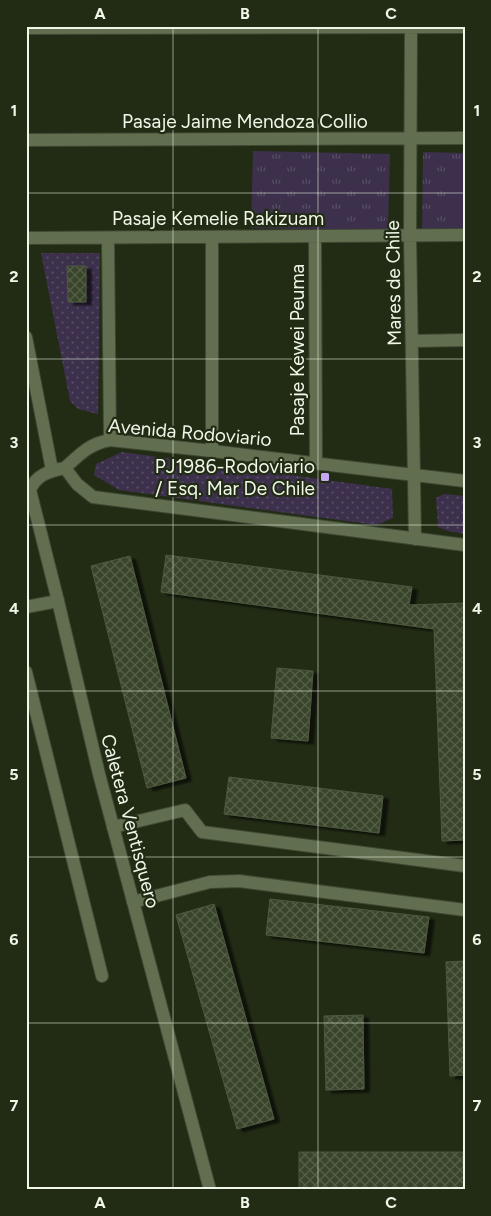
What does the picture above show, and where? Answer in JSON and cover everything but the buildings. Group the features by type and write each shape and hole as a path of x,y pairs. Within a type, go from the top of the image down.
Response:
{"street":[{"name":"Mares de Chile","path":"411,27 410,236 416,539"},
{"path":"26,28 465,28"},
{"name":"Pasaje Jaime Mendoza Collio","path":"26,140 465,138"},
{"name":"Pasaje Kemelie Rakizuam","path":"26,238 465,235"},
{"name":"Pasaje Kewei Peuma","path":"314,237 316,463"},
{"path":"108,238 110,440"},
{"path":"212,238 212,451"},
{"path":"26,337 52,470"},
{"path":"413,340 465,340"},
{"name":"Avenida Rodoviario","path":"65,468 90,446 110,440 465,481"},
{"path":"65,468 77,484 94,497 465,545"},
{"name":"Caletera Ventisquero","path":"65,468 52,470 30,482 30,490 99,774 210,1190"},
{"path":"26,607 58,601"},
{"path":"26,672 102,976"},
{"path":"113,827 185,810 202,832 465,866"},
{"path":"133,902 210,882 239,881 465,910"}],"green space":[{"path":"253,151 390,154 388,231 251,228"},
{"path":"423,152 465,153 465,230 422,229"},
{"path":"452,160 465,160 465,218 452,218"},
{"path":"41,253 100,253 98,414 78,409 70,401"},
{"path":"122,452 392,489 393,518 376,525 119,490 94,475 96,464"},
{"path":"444,494 465,496 465,534 438,527 436,498"}],"place":[{"name":"PJ1986-Rodoviario / Esq. Mar De Chile","path":"325,477"}]}
